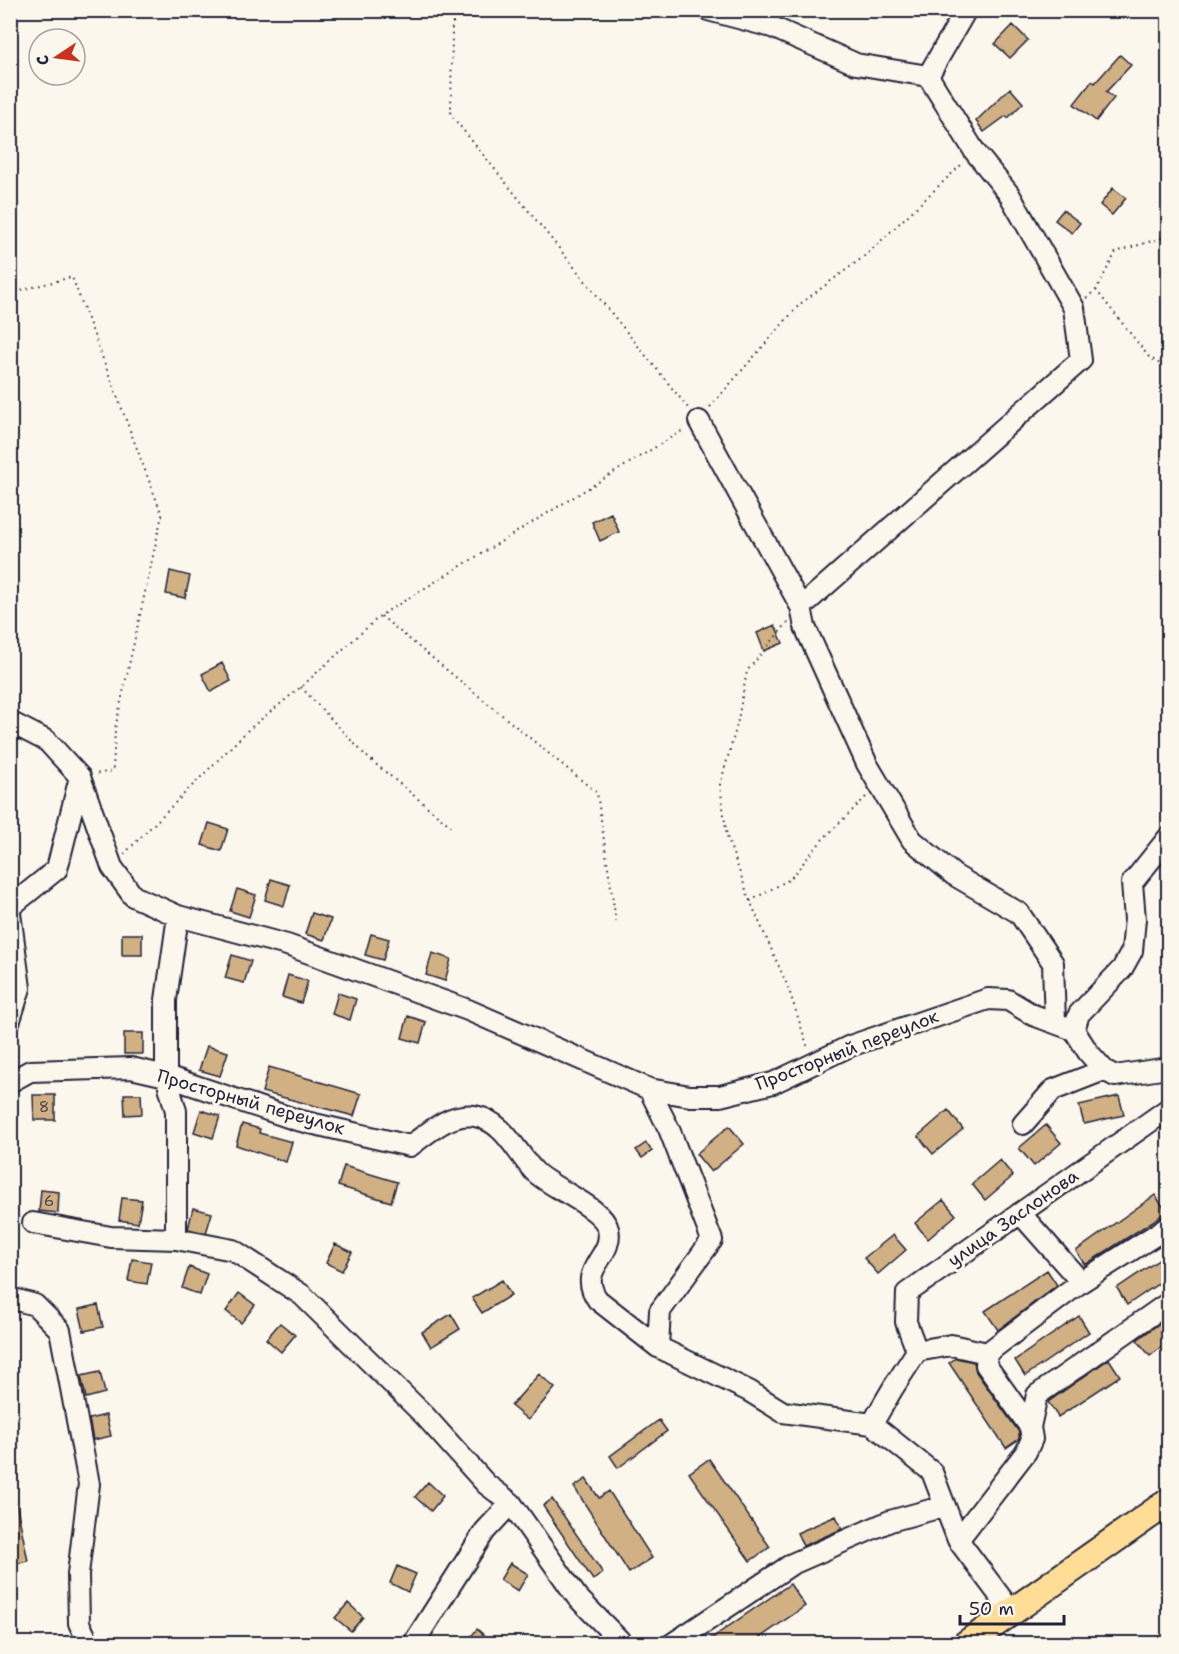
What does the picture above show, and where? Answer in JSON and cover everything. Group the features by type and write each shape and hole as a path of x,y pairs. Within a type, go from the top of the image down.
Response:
{"main road":[{"path":"970,1643 1011,1611 1168,1502"}],"street":[{"path":"708,10 775,19 856,64 928,76 975,152 1009,194 1074,308 1081,360 801,607"},
{"path":"928,76 966,10"},
{"path":"699,421 801,607 805,627 827,680 867,764 912,840 954,875 1019,913 1053,963 1055,1023"},
{"name":"Просторный переулок","path":"10,722 47,741 80,777 112,867 134,896 178,916 287,945 468,1010 649,1089 690,1096 720,1096 773,1083 850,1046 988,999 1008,1000 1033,1015 1074,1030"},
{"path":"10,907 57,869 80,777"},
{"path":"1168,838 1132,882 1135,919 1132,951 1122,969 1078,1014 1074,1030 1088,1052 1104,1070 1115,1076 1168,1068"},
{"path":"10,913 20,988 10,1020"},
{"path":"176,1239 176,1111 166,1076 166,1000 178,916"},
{"name":"Просторный переулок","path":"10,1082 30,1071 131,1068 166,1076 297,1119 410,1146 443,1122 474,1116 493,1124 508,1135 534,1171 583,1203 608,1227 609,1241 591,1273 592,1291 598,1300 658,1347 749,1391 783,1412 873,1424"},
{"path":"1023,1124 1053,1090 1104,1070"},
{"path":"649,1089 669,1129 712,1240 660,1311 658,1347"},
{"name":"улица Заслонова","path":"917,1351 906,1322 907,1293 1168,1109"},
{"path":"1020,1213 1081,1282"},
{"path":"33,1223 111,1238 176,1239 232,1250 302,1295 425,1416 486,1484 511,1503 577,1597 623,1644"},
{"path":"1030,1427 986,1365 987,1353 1081,1282 1168,1227"},
{"path":"10,1298 35,1305 60,1330 90,1484 78,1574 79,1623 88,1644"},
{"path":"958,1540 1026,1452 1032,1439 1030,1427 1037,1395 1168,1303"},
{"path":"987,1353 951,1345 917,1351 873,1424 932,1472 958,1540 1011,1611"},
{"path":"412,1644 485,1531 511,1503"},
{"path":"672,1644 792,1564 890,1521 945,1506"}],"path":[{"path":"455,10 452,28 451,115 699,421"},
{"path":"112,867 248,730 301,687 381,615 699,421 800,304 866,255 975,152"},
{"path":"1074,308 1096,290 1116,252 1168,236"},
{"path":"10,293 72,277 162,514 115,729 113,771 80,777"},
{"path":"1096,290 1149,357 1168,369"},
{"path":"801,607 747,671 737,725 720,785 727,837 750,901 788,987 814,1065"},
{"path":"381,615 597,793 616,921"},
{"path":"301,687 366,756 452,827"},
{"path":"750,901 790,879 823,838 879,784"}],"building":[{"path":"1013,25 1028,40 1010,58 995,44"},
{"path":"1120,55 1131,65 1106,92 1114,98 1096,121 1074,104 1092,81 1095,83"},
{"path":"1010,88 1023,103 1008,118 1006,116 984,132 976,121"},
{"path":"1113,188 1126,198 1112,215 1100,205"},
{"path":"1063,210 1080,223 1072,233 1055,220"},
{"path":"611,513 619,532 600,541 592,522"},
{"path":"170,571 190,576 185,598 166,594"},
{"path":"775,625 783,643 764,651 757,633"},
{"path":"222,663 231,681 211,692 202,674"},
{"path":"209,823 228,829 221,851 202,845"},
{"path":"271,879 290,885 284,906 265,900"},
{"path":"237,889 256,895 249,917 230,911"},
{"path":"312,913 331,919 324,940 305,934"},
{"path":"122,934 142,934 142,955 122,955"},
{"path":"371,934 389,939 383,960 365,955"},
{"path":"432,953 451,959 445,981 426,975"},
{"path":"232,955 251,961 244,983 225,978"},
{"path":"288,975 308,981 301,1003 282,997"},
{"path":"338,993 356,999 350,1020 332,1014"},
{"path":"408,1016 426,1022 420,1043 402,1038"},
{"path":"124,1033 143,1033 143,1054 124,1054"},
{"path":"207,1046 228,1052 220,1076 199,1070"},
{"path":"269,1067 361,1094 354,1116 262,1092"},
{"path":"124,1094 141,1094 142,1114 125,1115"},
{"path":"33,1095 55,1095 55,1120 34,1120"},
{"path":"1119,1096 1124,1115 1084,1124 1079,1105"},
{"path":"201,1110 220,1116 213,1138 194,1132"},
{"path":"948,1110 963,1129 933,1154 918,1136"},
{"path":"242,1124 260,1129 259,1133 292,1142 286,1162 236,1145"},
{"path":"1046,1125 1061,1143 1034,1166 1019,1148"},
{"path":"729,1126 744,1144 711,1172 696,1154"},
{"path":"646,1143 652,1151 642,1158 636,1150"},
{"path":"1000,1160 1013,1176 985,1200 972,1184"},
{"path":"344,1166 397,1182 391,1202 338,1186"},
{"path":"41,1190 59,1192 58,1213 39,1211"},
{"path":"1155,1195 1167,1212 1085,1265 1076,1251"},
{"path":"122,1198 142,1200 138,1223 119,1220"},
{"path":"943,1200 956,1215 928,1239 915,1223"},
{"path":"193,1208 212,1213 206,1233 188,1229"},
{"path":"893,1235 906,1250 878,1274 864,1258"},
{"path":"335,1244 352,1252 342,1271 326,1263"},
{"path":"1163,1257 1168,1266 1168,1277 1127,1305 1117,1288"},
{"path":"132,1259 151,1262 147,1284 128,1281"},
{"path":"189,1267 207,1274 200,1295 182,1288"},
{"path":"1047,1270 1057,1285 998,1330 985,1311"},
{"path":"502,1280 511,1295 482,1313 472,1298"},
{"path":"239,1293 255,1305 241,1323 226,1311"},
{"path":"98,1305 103,1327 84,1331 79,1309"},
{"path":"451,1314 460,1329 431,1347 422,1332"},
{"path":"1079,1316 1089,1332 1025,1376 1015,1360"},
{"path":"1168,1317 1168,1342 1150,1356 1137,1340"},
{"path":"280,1323 295,1335 281,1352 266,1339"},
{"path":"956,1358 974,1362 976,1372 1019,1432 1019,1439 1006,1448 949,1363"},
{"path":"1109,1359 1120,1376 1058,1417 1048,1402"},
{"path":"100,1372 105,1393 86,1398 81,1376"},
{"path":"539,1374 555,1388 528,1420 511,1406"},
{"path":"106,1415 111,1436 93,1440 89,1419"},
{"path":"659,1420 667,1431 618,1468 610,1456"},
{"path":"709,1459 770,1547 750,1561 689,1473"},
{"path":"586,1479 599,1498 609,1491 652,1558 629,1573 574,1487"},
{"path":"428,1482 443,1496 431,1511 415,1497"},
{"path":"10,1497 15,1497 28,1561 10,1565"},
{"path":"552,1499 603,1573 593,1580 543,1506"},
{"path":"836,1516 842,1529 803,1546 797,1533"},
{"path":"510,1563 528,1574 518,1591 500,1580"},
{"path":"397,1566 416,1574 408,1592 390,1583"},
{"path":"790,1584 805,1606 751,1644 703,1644"},
{"path":"348,1603 363,1617 351,1631 335,1618"},
{"path":"477,1629 494,1644 465,1644"}]}
